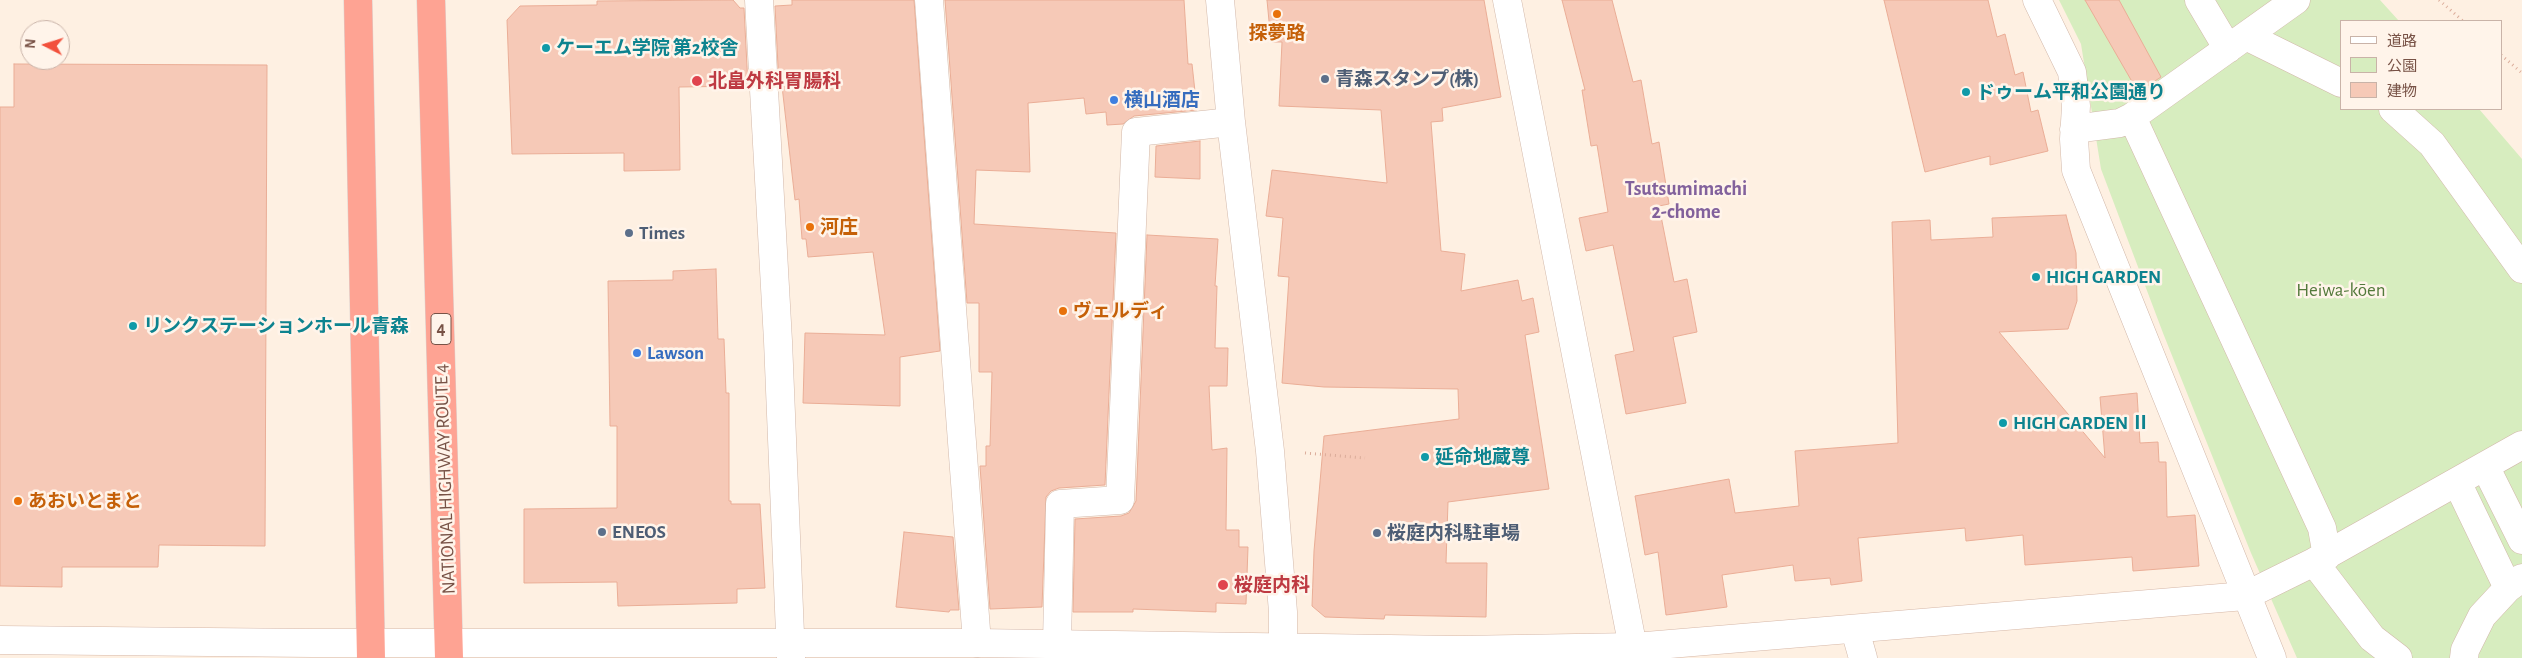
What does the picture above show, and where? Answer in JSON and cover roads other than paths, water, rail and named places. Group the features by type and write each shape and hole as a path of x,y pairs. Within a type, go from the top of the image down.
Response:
{"highway":[{"path":"358,0 371,650"},
{"name":"NATIONAL HIGHWAY ROUTE 4","path":"432,0 449,650"}],"street":[{"path":"759,0 791,650"},
{"path":"929,0 977,643"},
{"path":"1220,0 1231,122 1270,451 1283,612 1283,652"},
{"path":"1507,0 1635,653"},
{"path":"2037,0 2072,72 2076,106 2074,129 2076,170 2245,596 2272,658"},
{"path":"2199,0 2237,43 2340,83"},
{"path":"2074,129 2120,123 2132,117 2296,0"},
{"path":"2394,110 2432,144 2522,270"},
{"path":"2132,117 2322,528 2320,559 2372,638 2398,658"},
{"path":"1066,648 1060,504 1120,500 1136,132 1231,122"},
{"path":"2,646 371,650 791,650 977,643 1066,648 1283,652 1458,650 1635,653 1855,630 2245,596 2320,559 2522,445"},
{"path":"2485,466 2522,540"},
{"path":"2457,482 2515,583 2482,616 2465,650 2464,658"},
{"path":"1855,630 1863,658"}],"place":[{"name":"探夢路","path":"1277,14"},
{"name":"ケーエム学院 第2校舎","path":"546,48"},
{"name":"青森スタンプ(株)","path":"1325,79"},
{"name":"北畠外科胃腸科","path":"697,81"},
{"name":"ドゥーム平和公園通り","path":"1966,92"},
{"name":"横山酒店","path":"1114,100"},
{"name":"河庄","path":"810,227"},
{"name":"Times","path":"629,233"},
{"name":"HIGH GARDEN","path":"2036,277"},
{"name":"ヴェルディ","path":"1063,311"},
{"name":"リンクステーションホール青森","path":"133,326"},
{"name":"Lawson","path":"637,353"},
{"name":"HIGH GARDEN Ⅱ","path":"2003,423"},
{"name":"延命地蔵尊","path":"1425,457"},
{"name":"あおいとまと","path":"18,501"},
{"name":"ENEOS","path":"602,532"},
{"name":"桜庭内科駐車場","path":"1377,533"},
{"name":"桜庭内科","path":"1223,585"}],"district":[{"name":"Tsutsumimachi 2-chome","path":"1686,200"}],"park label":[{"name":"Heiwa-kōen","path":"2341,290"}]}
